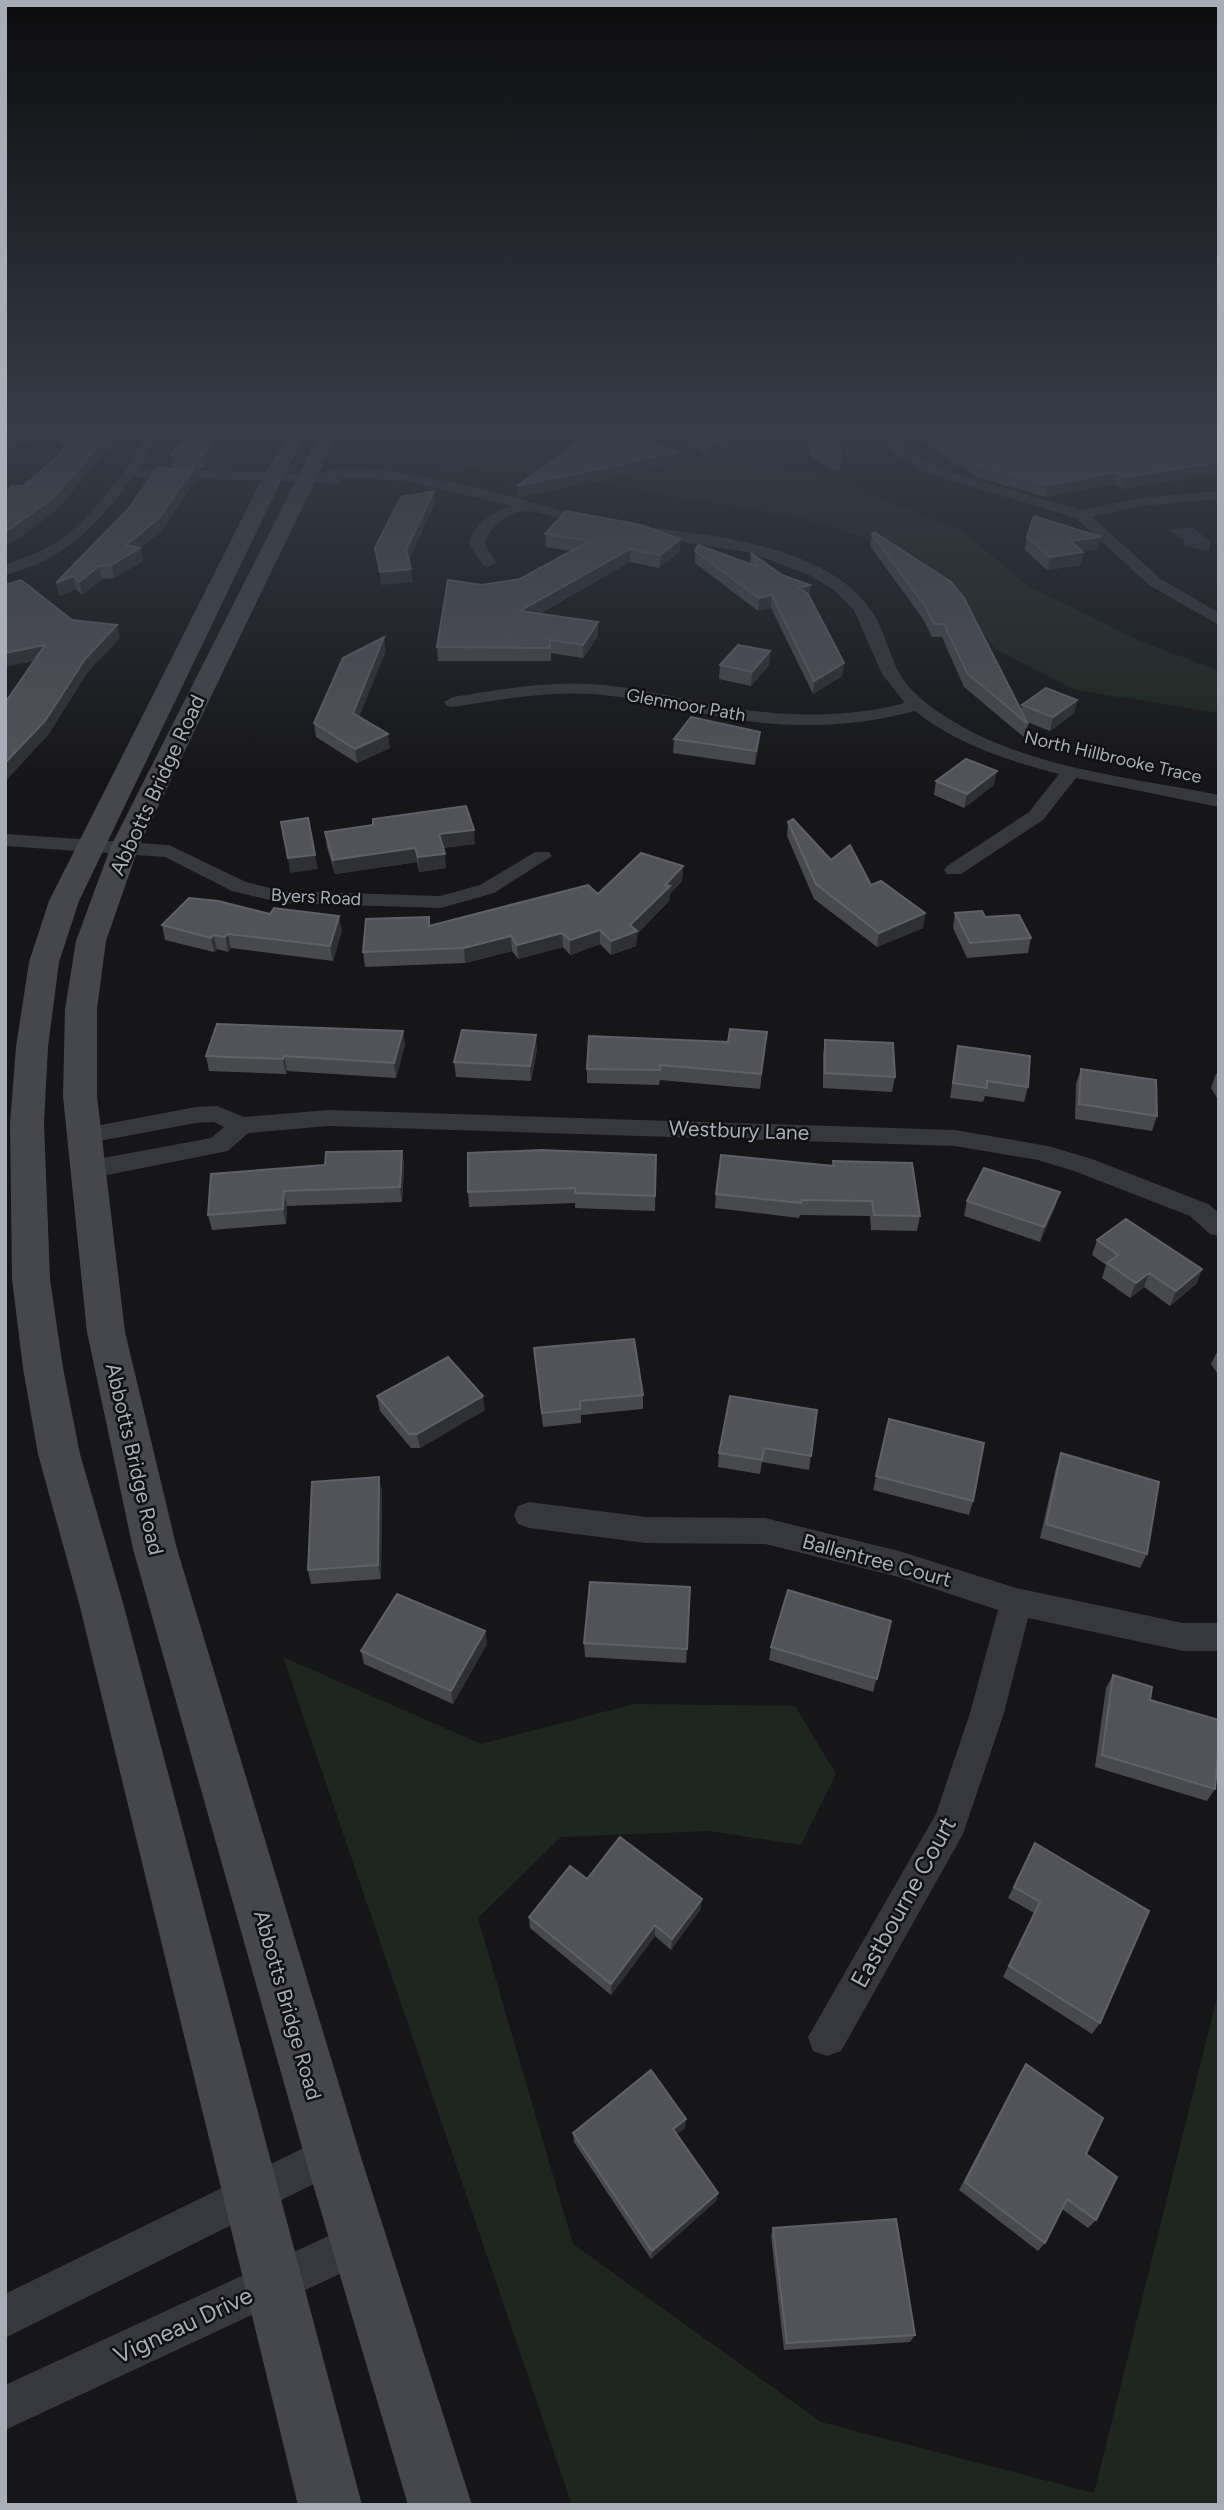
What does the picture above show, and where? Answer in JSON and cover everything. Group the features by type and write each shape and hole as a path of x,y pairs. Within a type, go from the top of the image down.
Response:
{"main road":[{"name":"Abbotts Bridge Road","path":"240,546 64,901 44,962 32,1047 27,1123 31,1279 59,1454 101,1603 330,2505"},
{"name":"Abbotts Bridge Road","path":"279,546 125,846 91,941 81,1009 80,1096 106,1332 155,1549 332,2154 440,2505"}],"street":[{"path":"5,570 44,555 58,546"},
{"path":"478,546 488,562"},
{"name":"North Hillbrooke Trace","path":"741,546 776,556 819,575 838,587 860,607 874,629 892,675 918,705 944,723 980,742 1070,771 1219,800"},
{"path":"1116,546 1155,582 1219,620"},
{"name":"Glenmoor Path","path":"453,702 532,690 591,689 638,694 753,717 808,721 868,717 918,705"},
{"path":"954,870 1036,816 1070,771"},
{"name":"Byers Road","path":"5,840 169,851 232,884 255,893 282,897 441,902 487,889 542,856"},
{"name":"Westbury Lane","path":"85,1153 196,1115 217,1114 242,1125 328,1118 955,1138 1039,1152 1209,1205 1219,1227"},
{"path":"85,1153 219,1145 242,1125"},
{"name":"Ballentree Court","path":"529,1515 646,1530 765,1531 899,1564 1016,1602 1183,1637 1219,1637"},
{"name":"Eastbourne Court","path":"827,2037 951,1822 987,1713 1016,1602"},
{"path":"5,2317 332,2154"},
{"name":"Vigneau Drive","path":"5,2408 361,2242"}],"shaded area":[{"path":"889,546 981,546 1025,584 1140,641 1219,671 1219,713 1075,690 994,648 958,598 916,555"},
{"path":"1184,546 1210,546 1209,551"},
{"path":"283,1657 481,1744 634,1704 795,1706 836,1774 801,1845 709,1831 561,1837 478,1918 573,2244 821,2422 1094,2493 1219,1989 1219,2505 572,2505"}],"building":[{"path":"92,546 140,548 111,565 99,566 79,582 73,576 56,583"},
{"path":"408,546 406,550 411,569 380,572 375,548"},
{"path":"581,546 671,546 660,555 630,549 520,611 598,622 583,645 550,640 550,648 437,647 448,580 482,585 520,579"},
{"path":"697,546 701,546 758,567 751,553 782,575 810,585 799,588 808,594 844,663 814,681 772,595 759,598 695,551"},
{"path":"881,546 896,546 951,582 964,598 1028,724 967,673 944,624 934,624 925,606"},
{"path":"1038,546 1076,546 1083,552 1050,557"},
{"path":"21,580 72,620 117,625 85,659 45,721 5,763 5,703 45,645 5,653 5,585"},
{"path":"384,637 353,713 388,734 355,749 314,723 343,658"},
{"path":"738,645 770,651 752,672 720,665"},
{"path":"1046,688 1077,700 1053,717 1022,705"},
{"path":"691,717 760,732 756,751 674,739"},
{"path":"966,759 997,771 967,794 936,781"},
{"path":"466,806 474,830 439,834 445,854 418,857 415,848 333,860 325,832 373,825 373,819"},
{"path":"308,818 315,855 288,858 281,822"},
{"path":"793,819 831,860 850,845 871,885 881,881 925,913 879,933 816,884 788,822"},
{"path":"641,853 683,866 665,885 670,886 630,925 637,931 611,941 600,930 570,940 562,933 517,945 511,936 464,948 363,952 366,919 429,917 429,926 588,885 598,894"},
{"path":"189,898 218,901 270,914 274,908 339,916 330,946 228,934 225,937 213,935 211,938 162,925"},
{"path":"982,911 985,917 1019,915 1031,938 970,943 955,913"},
{"path":"217,1024 403,1031 394,1063 284,1056 283,1059 206,1056"},
{"path":"730,1029 767,1032 761,1074 660,1065 660,1070 587,1069 589,1036 728,1042"},
{"path":"462,1030 536,1035 530,1066 454,1062"},
{"path":"825,1040 893,1043 895,1077 825,1073"},
{"path":"958,1046 1030,1056 1028,1087 987,1081 987,1088 953,1083"},
{"path":"1081,1069 1156,1080 1157,1116 1079,1104"},
{"path":"542,1150 656,1155 655,1196 575,1193 575,1188 468,1192 468,1153"},
{"path":"402,1151 400,1187 284,1191 283,1209 208,1215 211,1174 325,1165 326,1152"},
{"path":"721,1155 834,1166 833,1161 912,1163 920,1216 874,1215 872,1201 802,1200 801,1203 716,1194"},
{"path":"984,1168 1060,1192 1044,1227 967,1201"},
{"path":"1126,1219 1202,1269 1176,1291 1149,1273 1136,1283 1107,1263 1118,1255 1097,1240"},
{"path":"634,1339 643,1395 580,1401 580,1409 542,1413 534,1348"},
{"path":"448,1357 483,1396 417,1434 409,1434 377,1396"},
{"path":"730,1396 817,1410 811,1456 764,1448 762,1460 719,1453"},
{"path":"889,1419 984,1443 973,1501 876,1476"},
{"path":"1061,1453 1159,1482 1147,1554 1046,1524"},
{"path":"379,1477 378,1565 308,1570 312,1482"},
{"path":"590,1582 690,1587 687,1649 584,1643"},
{"path":"788,1590 891,1621 877,1679 771,1647"},
{"path":"397,1594 485,1631 451,1691 361,1651"},
{"path":"1113,1675 1152,1687 1150,1700 1219,1720 1215,1789 1102,1755"},
{"path":"620,1837 702,1899 672,1939 655,1925 611,1984 529,1917 570,1866 587,1879"},
{"path":"1035,1843 1149,1911 1100,2023 1009,1966 1040,1902 1014,1887"},
{"path":"1026,2064 1103,2118 1086,2154 1117,2177 1096,2220 1067,2199 1045,2243 965,2182"},
{"path":"651,2070 686,2119 673,2129 718,2193 652,2251 573,2133"},
{"path":"896,2219 915,2335 787,2343 773,2228"}]}
